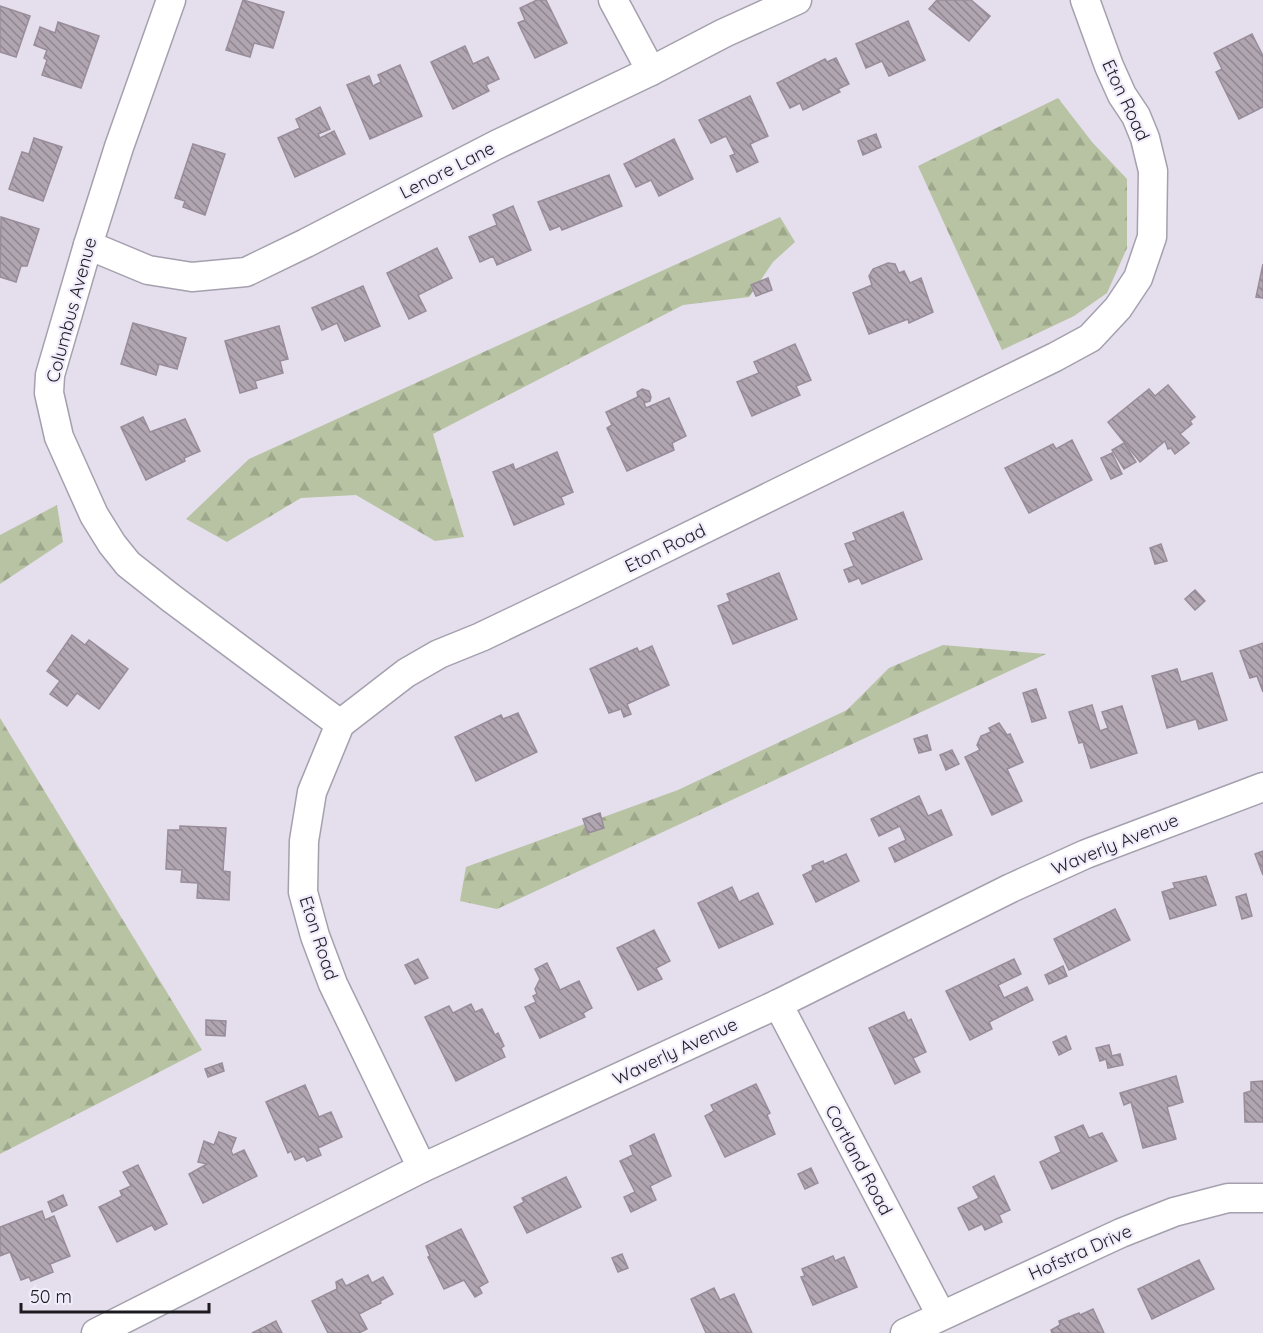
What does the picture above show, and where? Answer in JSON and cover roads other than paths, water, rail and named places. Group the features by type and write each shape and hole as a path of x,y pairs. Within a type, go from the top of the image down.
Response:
{"street":[{"path":"613,0 651,71"},
{"name":"Lenore Lane","path":"88,244 148,270 192,277 246,272 496,145 651,71 724,33 797,0"},
{"name":"Eton Road","path":"422,1168 333,984 315,936 303,892 304,841 312,792 340,724 406,673 439,654 481,637 573,593 1044,363 1090,338 1118,308 1138,278 1152,237 1154,204 1153,171 1145,138 1109,66 1085,0"},
{"name":"Columbus Avenue","path":"167,1 88,244 50,375 49,393 59,437 94,515 128,564 340,724"},
{"name":"Waverly Avenue","path":"96,1333 422,1168 778,1004 1011,888 1106,846 1263,787"},
{"name":"Cortland Road","path":"778,1004 941,1315"},
{"name":"Hofstra Drive","path":"905,1333 1121,1233 1174,1212 1228,1198 1263,1198"}]}
